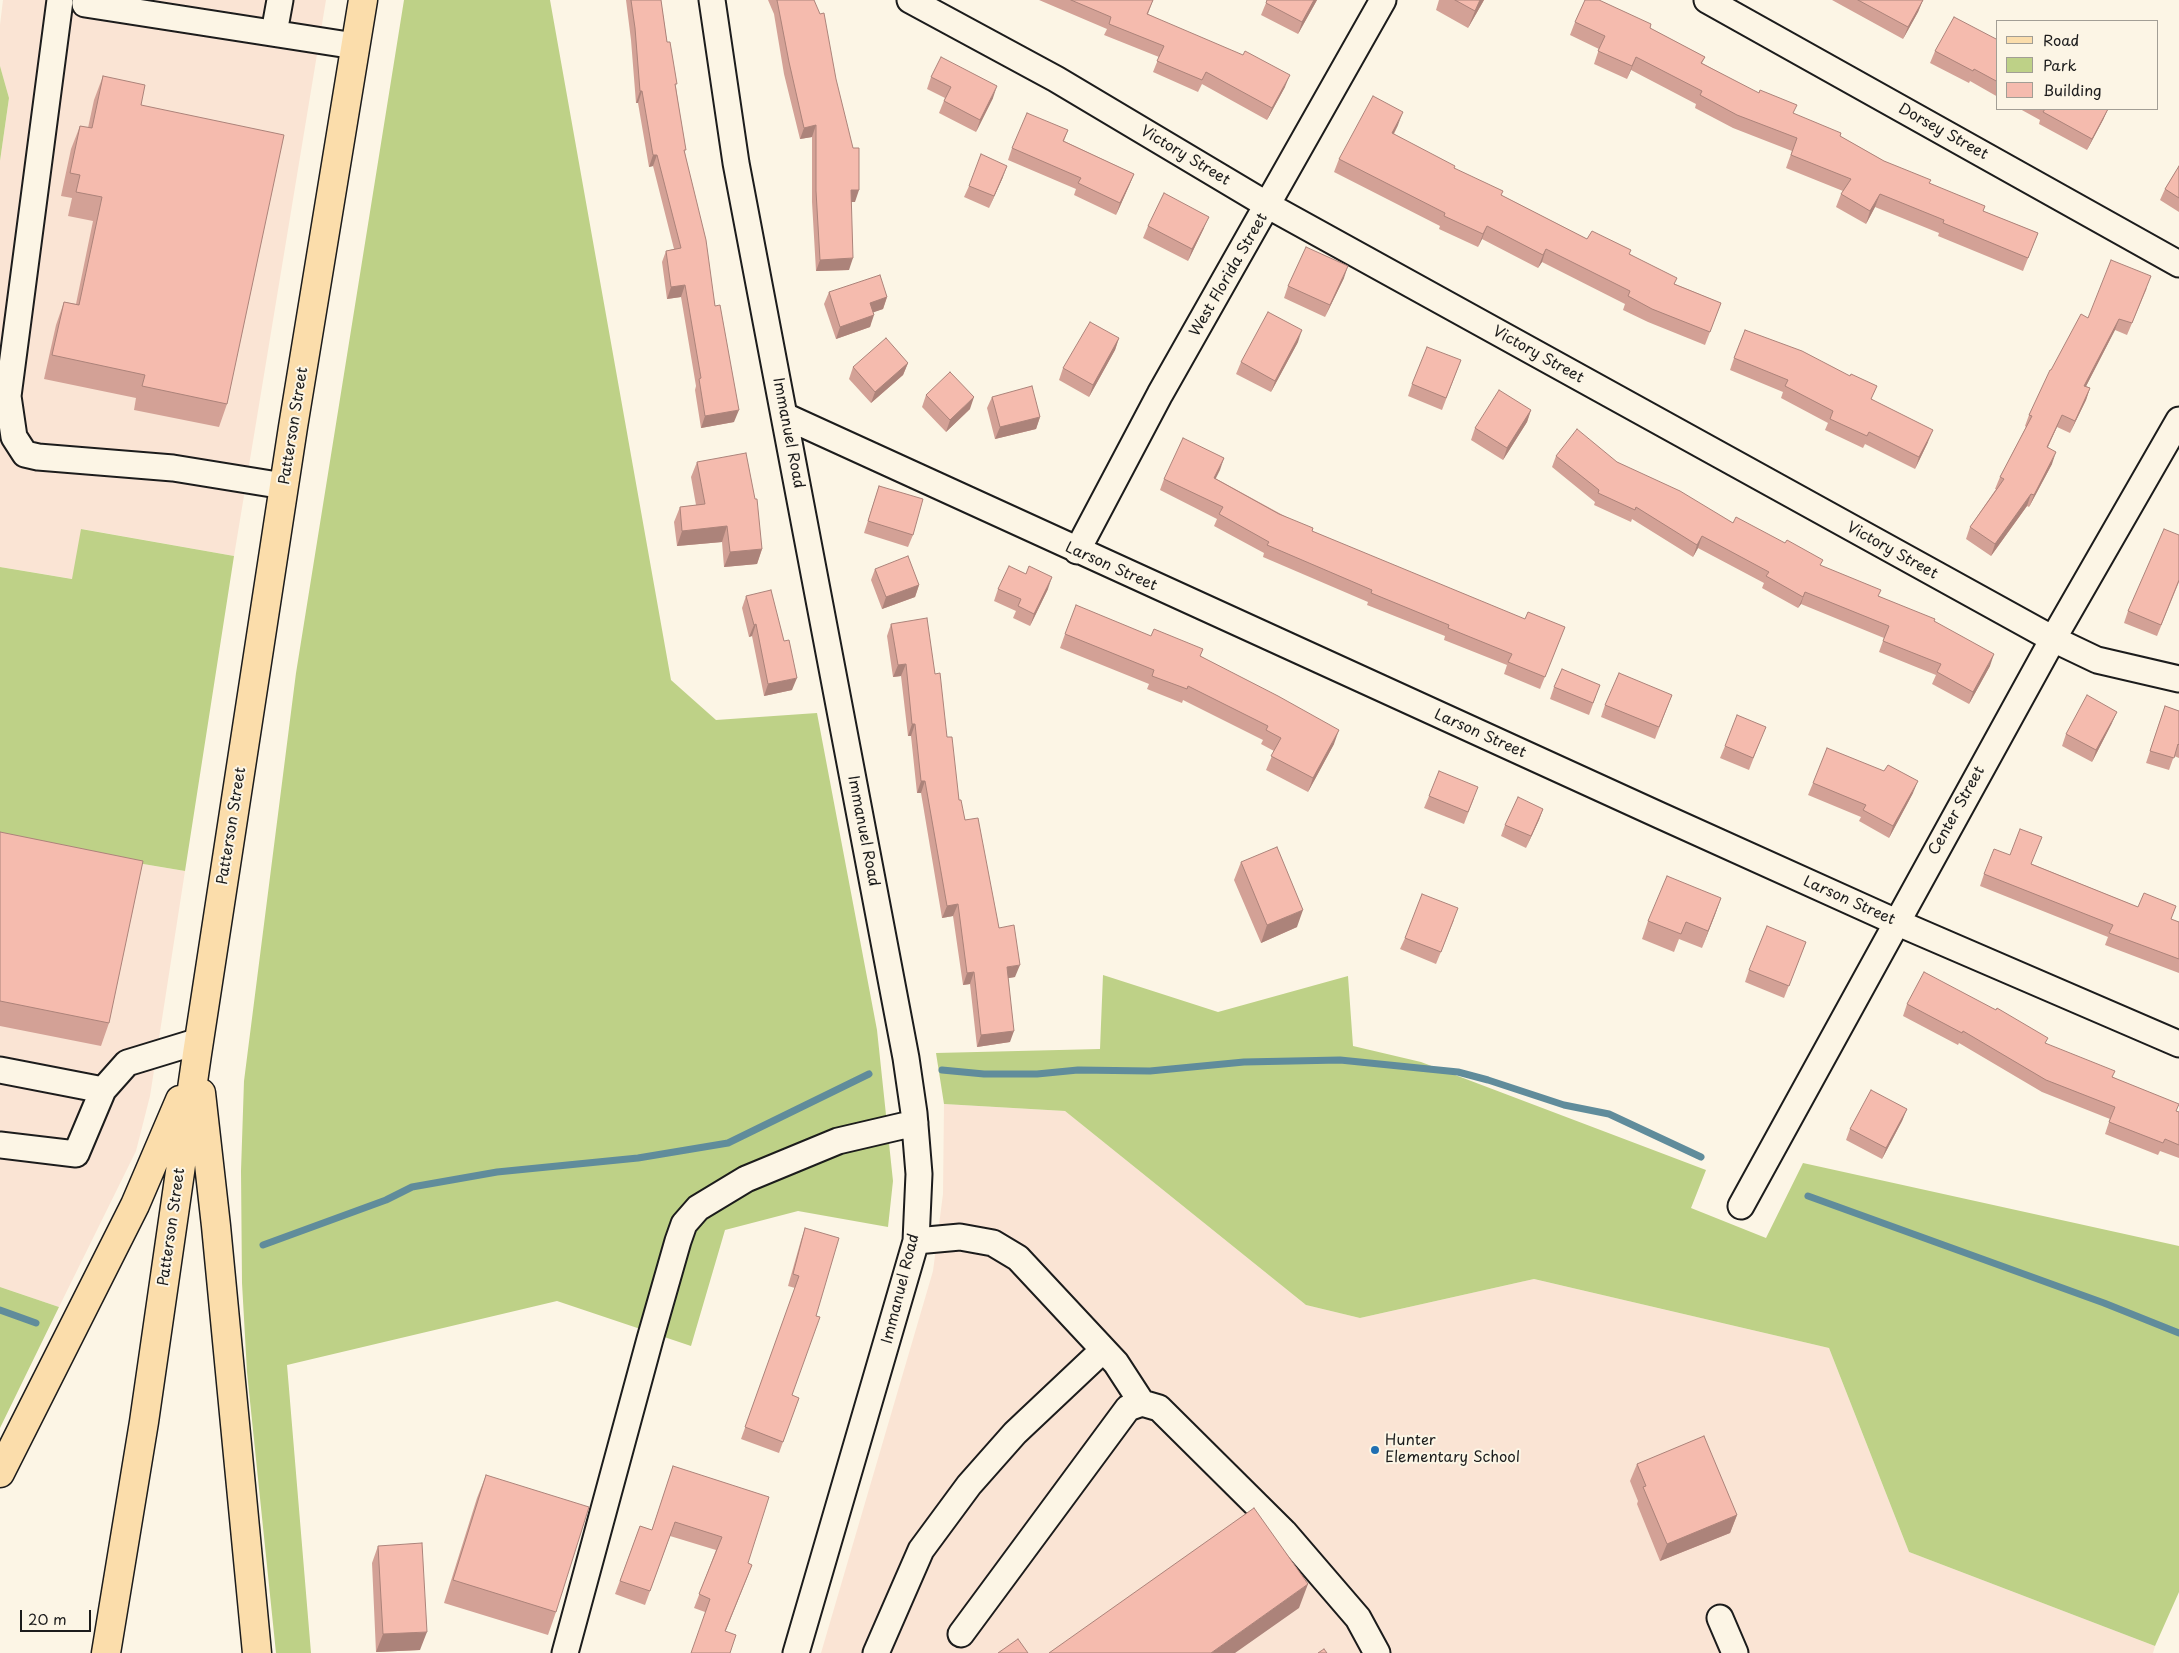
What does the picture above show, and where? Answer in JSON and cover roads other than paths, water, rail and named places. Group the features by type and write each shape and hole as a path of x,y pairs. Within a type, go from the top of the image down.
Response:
{"main road":[{"name":"Patterson Street","path":"106,1653 144,1422 198,1048 284,486 363,0"},
{"path":"0,1474 135,1205 175,1114 198,1048"},
{"path":"198,1048 256,1653"}],"street":[{"path":"60,0 8,396 14,437 25,454 38,457 173,468 284,486"},
{"path":"274,33 280,0"},
{"name":"Immanuel Road","path":"712,0 736,163 904,1049 915,1123 919,1174 916,1241 796,1653"},
{"name":"Victory Street","path":"910,0 1056,79 1269,206 2053,639 2098,660 2179,679"},
{"name":"West Florida Street","path":"1077,551 1160,394 1269,206 1384,0"},
{"name":"Dorsey Street","path":"1707,0 2179,264"},
{"path":"86,4 355,46"},
{"name":"Larson Street","path":"785,416 1077,551 1896,922 2179,1044"},
{"name":"Center Street","path":"1741,1206 2053,639 2179,420"},
{"path":"0,1146 76,1154 104,1090 127,1063 198,1048"},
{"path":"0,1070 104,1090"},
{"path":"565,1653 650,1339 684,1224 698,1208 746,1179 838,1141 915,1123"},
{"path":"916,1241 960,1237 993,1243 1018,1258 1116,1363 1142,1403"},
{"path":"876,1653 926,1542 969,1485 1015,1433 1103,1350"},
{"path":"961,1634 1128,1408 1142,1403 1159,1408 1284,1532 1358,1618 1377,1653"},
{"path":"1720,1618 1735,1653"}],"waterway":[{"path":"942,1070 984,1074 1037,1074 1078,1070 1150,1071 1244,1062 1340,1060 1458,1072 1564,1105 1609,1114 1701,1157"},
{"path":"263,1245 386,1200 412,1187 497,1172 638,1158 728,1143 869,1074"},
{"path":"1808,1196 2104,1303 2179,1333"},
{"path":"0,1310 36,1323"}],"place":[{"name":"Hunter Elementary School","path":"1375,1450"}]}
